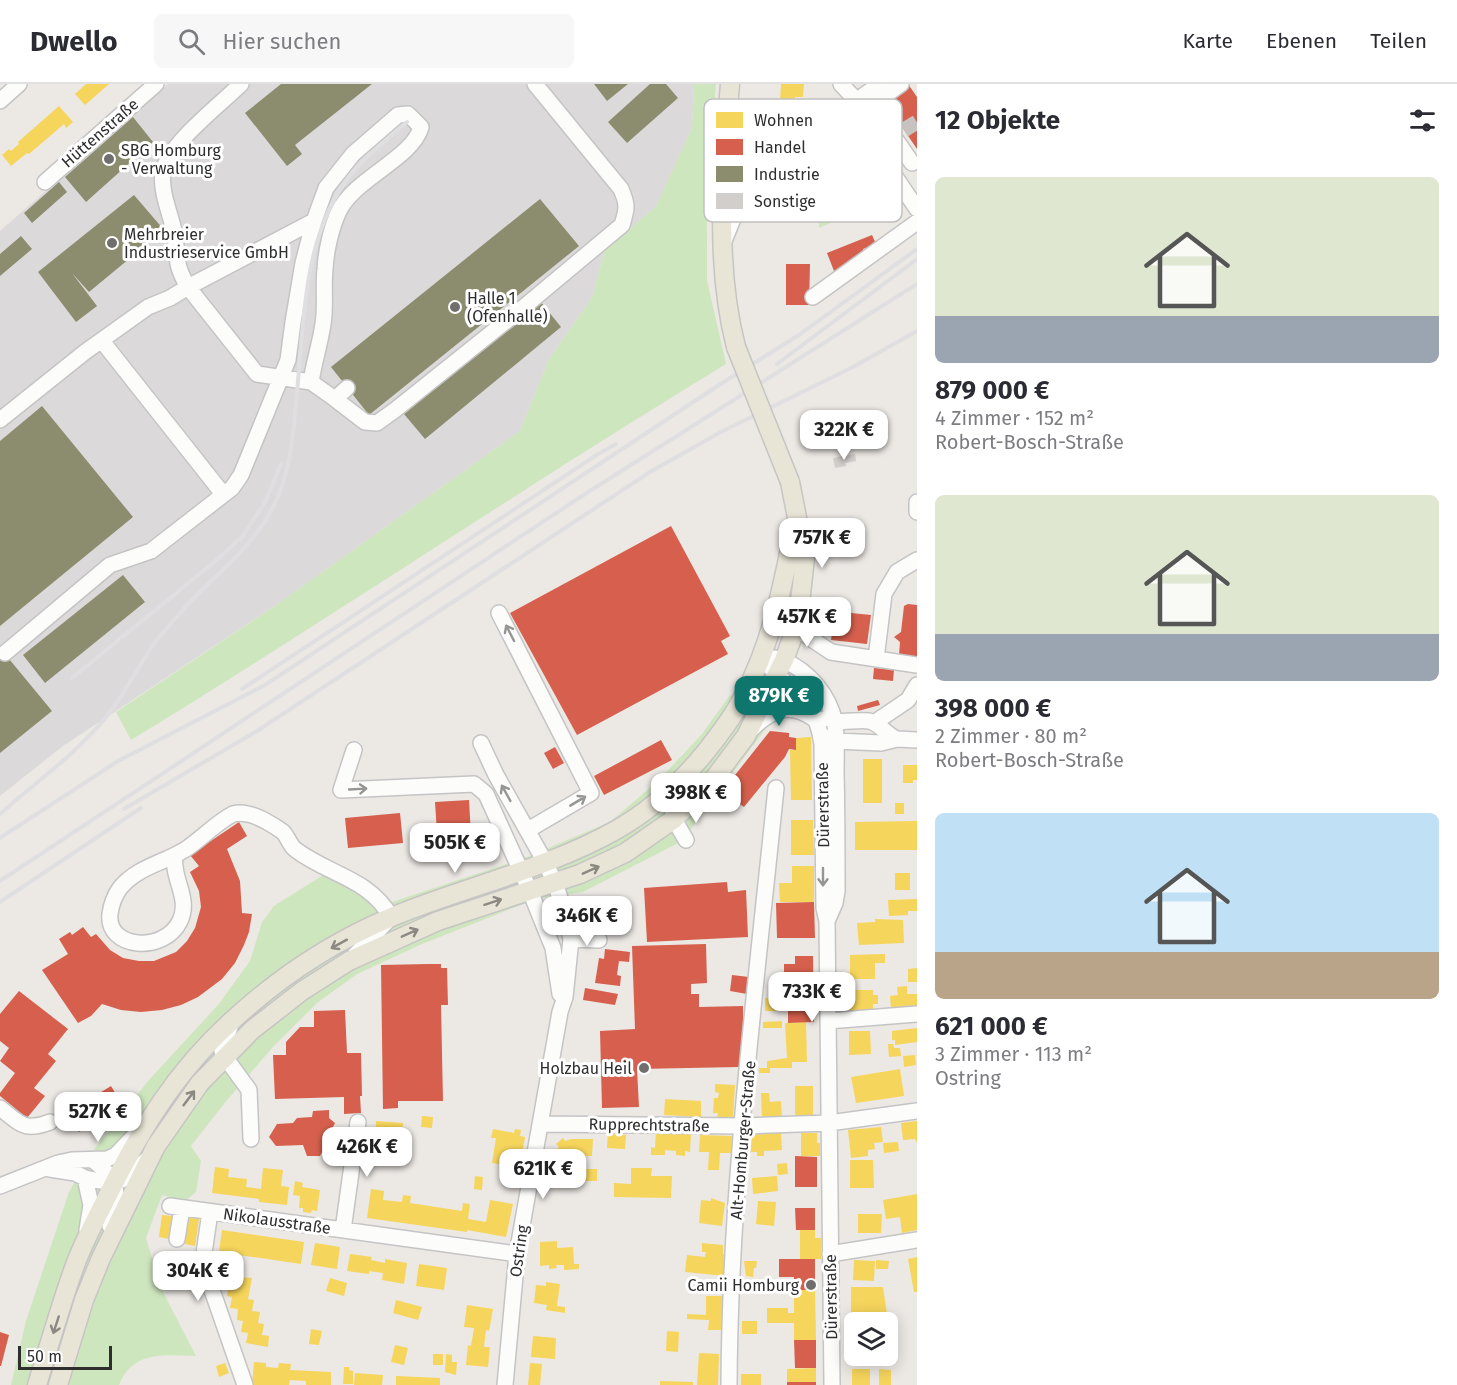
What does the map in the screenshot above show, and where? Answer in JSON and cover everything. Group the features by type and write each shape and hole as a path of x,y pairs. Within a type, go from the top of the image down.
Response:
{"main road":[{"path":"729,99 730,84"},
{"path":"58,1385 84,1300 101,1258 156,1146 194,1092 252,1030 302,991 349,961 438,921 555,883 597,867 625,853 674,819 703,791 746,736 780,667 795,626 805,558 790,482 736,347 724,287 724,222"},
{"path":"37,1385 78,1258 114,1182 154,1110 176,1080 232,1020 298,968 341,942 391,917 521,872 616,830 638,816 670,790 692,768 720,733 743,698 762,657 777,610 796,513"}],"street":[{"path":"0,101 20,84"},
{"name":"Hüttenstraße","path":"45,182 156,84"},
{"path":"241,84 177,145 166,160 162,173 164,193 176,242 179,273 257,374 311,382 365,422 377,423 525,306 621,225 627,210 621,189 535,84"},
{"path":"841,84 855,99"},
{"path":"863,99 880,84"},
{"path":"868,99 901,84"},
{"path":"5,653 110,565 150,551 232,488 241,475 288,360 298,289 314,221 326,188 353,154 398,115 408,114 421,127 418,137 403,152 373,174 339,210 325,268 324,322 311,382"},
{"path":"902,141 912,163"},
{"path":"902,182 917,209"},
{"path":"0,420 148,307 170,298 314,221"},
{"path":"724,240 732,222"},
{"path":"813,297 917,222"},
{"path":"102,341 223,494"},
{"path":"335,399 347,388"},
{"path":"917,502 917,512"},
{"path":"876,659 884,594 897,572 917,560"},
{"path":"777,610 831,652 917,665"},
{"path":"499,613 591,793 528,830"},
{"name":"Dürerstraße","path":"762,657 780,667 802,671 825,695 834,722 837,891 835,903 827,921"},
{"name":"Dürerstraße","path":"780,667 806,700 816,721 824,908 827,921 832,1385"},
{"path":"816,721 874,723 908,700 917,685"},
{"path":"746,736 764,717 779,710 798,710 816,721 836,741 881,743 897,739 917,740"},
{"path":"874,723 889,736 897,739"},
{"name":"Ostring","path":"481,743 555,883 571,939 565,997 560,1012 517,1254 505,1385"},
{"name":"Ostring","path":"354,750 341,790 474,784 486,794 553,948 560,988 560,1012"},
{"name":"Alt-Homburger-Straße","path":"729,1385 731,1292 743,1126 776,788"},
{"path":"670,790 674,819 686,840"},
{"path":"176,855 173,866 183,895 184,906 177,926 166,937 151,943 140,944 125,939 116,932 110,915 119,889 145,868 176,855 235,813 250,814 284,833 294,849 369,890 384,904 391,917 349,961"},
{"path":"571,939 599,940"},
{"path":"828,1021 917,1014"},
{"path":"232,1020 222,1051 249,1090 251,1139"},
{"path":"0,1108 22,1124 34,1128 50,1122"},
{"path":"0,1186 41,1169 72,1160 107,1159 116,1155 128,1144 154,1110"},
{"name":"Rupprechtstraße","path":"541,1124 743,1126 829,1123 917,1111"},
{"name":"Nikolausstraße","path":"343,1230 358,1122"},
{"path":"41,1169 60,1169 105,1183 114,1182 127,1179 135,1173 156,1146"},
{"path":"93,1160 106,1169 114,1182 118,1195 101,1258"},
{"path":"78,1258 89,1223 91,1205 85,1178"},
{"path":"177,1239 176,1207 210,1212"},
{"name":"Nikolausstraße","path":"245,1385 205,1270 203,1260 210,1212 517,1254"},
{"path":"831,1254 917,1240"}],"shaded area":[{"path":"168,84 694,84 692,128 656,206 604,252 592,298 549,359 520,431 279,603 63,746 0,796 0,231"}],"green space":[{"path":"694,84 716,84 715,99 704,99 704,222 707,222 707,280 726,364 131,740 116,712 279,603 520,431 549,359 592,298 604,252 656,206 692,128"},
{"path":"819,222 833,222 819,228"},
{"path":"730,695 769,724 682,841 583,892 536,899 422,944 357,974 317,1003 272,1048 223,1105 191,1146 201,1161 196,1192 185,1201 162,1195 146,1238 161,1288 196,1356 173,1355 141,1360 125,1374 119,1385 11,1385 26,1321 69,1192 92,1152 148,1081 218,1005 250,961 262,922 274,906 339,865 370,881 392,902 527,857 610,822 658,781 702,734"}],"building: Wohnen":[{"path":"86,84 109,84 85,105 75,94"},
{"path":"781,84 804,84 803,97 780,99"},
{"path":"59,106 73,122 66,128 64,124 11,166 2,155 9,149 11,151"},
{"path":"811,737 812,800 791,800 790,750 796,750 796,738"},
{"path":"863,759 882,759 882,803 863,803"},
{"path":"903,765 917,765 917,780 913,780 913,783 903,783"},
{"path":"895,803 904,803 904,814 895,814"},
{"path":"791,820 813,820 814,855 791,855"},
{"path":"917,821 917,850 855,850 855,822"},
{"path":"792,866 814,866 814,902 780,902 779,883 792,883"},
{"path":"895,873 910,873 910,890 895,890"},
{"path":"917,899 917,911 908,911 908,915 889,916 888,900"},
{"path":"875,919 903,920 904,943 859,945 857,923 875,922"},
{"path":"885,954 885,963 875,963 875,979 850,979 850,955"},
{"path":"917,968 917,982 908,982 908,969"},
{"path":"907,986 907,994 917,994 917,1008 891,1009 890,996 898,995 897,987"},
{"path":"849,990 873,990 873,995 878,995 878,1004 873,1004 873,1011 849,1011"},
{"path":"765,998 779,998 779,1011 765,1011"},
{"path":"782,1021 782,1028 763,1028 763,1022"},
{"path":"806,1022 807,1062 792,1062 792,1068 770,1068 770,1073 759,1073 759,1068 767,1068 767,1061 787,1058 785,1023"},
{"path":"917,1028 917,1042 895,1045 895,1040 892,1040 892,1031"},
{"path":"849,1031 870,1031 871,1054 849,1055"},
{"path":"888,1044 893,1044 894,1048 900,1048 901,1056 889,1057"},
{"path":"915,1055 916,1065 904,1067 903,1056"},
{"path":"900,1069 904,1096 856,1103 851,1077"},
{"path":"715,1084 735,1085 733,1119 717,1118 718,1113 713,1113 714,1098 718,1098 719,1093 715,1092"},
{"path":"795,1086 813,1086 813,1117 795,1116"},
{"path":"761,1093 769,1093 770,1102 781,1101 782,1118 762,1119"},
{"path":"665,1099 701,1101 701,1117 664,1115"},
{"path":"422,1116 433,1117 432,1128 421,1127"},
{"path":"376,1121 403,1123 401,1156 375,1154"},
{"path":"917,1121 917,1143 915,1139 903,1140 901,1123"},
{"path":"881,1127 883,1142 874,1143 875,1149 868,1150 868,1156 851,1158 848,1130"},
{"path":"493,1129 514,1133 515,1129 521,1130 520,1136 525,1137 519,1171 511,1170 511,1166 492,1163 496,1138 491,1138"},
{"path":"656,1132 691,1134 690,1152 685,1151 685,1156 676,1155 676,1151 665,1150 665,1155 651,1155 651,1147 655,1148"},
{"path":"608,1133 626,1135 625,1149 607,1148"},
{"path":"781,1133 782,1150 764,1151 764,1156 757,1156 757,1152 751,1152 750,1135"},
{"path":"801,1133 817,1133 820,1156 801,1156"},
{"path":"700,1135 732,1136 731,1153 720,1153 719,1170 708,1170 709,1152 699,1152"},
{"path":"563,1138 565,1141 593,1139 592,1156 579,1156 573,1160 573,1172 555,1172 556,1150 559,1147 556,1144"},
{"path":"898,1142 899,1151 884,1153 883,1143"},
{"path":"850,1160 873,1160 874,1188 850,1188"},
{"path":"787,1163 788,1174 778,1175 777,1164"},
{"path":"215,1167 229,1169 228,1177 247,1179 246,1187 261,1189 263,1168 283,1170 281,1186 289,1187 287,1205 212,1193"},
{"path":"631,1168 652,1168 651,1176 672,1176 671,1198 614,1197 614,1183 631,1184"},
{"path":"586,1169 597,1169 597,1181 585,1181"},
{"path":"475,1176 483,1177 482,1190 474,1189"},
{"path":"777,1176 778,1191 753,1194 752,1178"},
{"path":"295,1181 303,1183 302,1187 320,1190 317,1211 303,1212 303,1208 299,1208 300,1196 293,1195"},
{"path":"371,1189 384,1191 383,1200 402,1202 403,1195 411,1196 410,1203 462,1211 463,1203 470,1204 468,1219 486,1222 490,1200 513,1204 506,1237 367,1218"},
{"path":"917,1194 917,1230 902,1233 900,1217 886,1219 883,1200"},
{"path":"711,1198 725,1203 722,1226 699,1223 701,1200 711,1201"},
{"path":"758,1201 776,1202 774,1226 756,1224"},
{"path":"858,1214 882,1214 881,1233 858,1233"},
{"path":"162,1215 172,1216 169,1239 159,1237"},
{"path":"188,1217 199,1219 195,1246 185,1244"},
{"path":"222,1230 304,1242 301,1264 219,1252"},
{"path":"800,1230 815,1230 815,1238 821,1238 821,1259 800,1259"},
{"path":"557,1241 557,1248 573,1247 574,1264 579,1264 579,1269 564,1270 564,1265 556,1265 557,1268 549,1269 549,1265 540,1266 540,1242"},
{"path":"315,1243 340,1247 337,1269 311,1265"},
{"path":"702,1243 723,1245 723,1254 726,1254 725,1276 685,1272 687,1255 705,1257 706,1252 702,1252"},
{"path":"350,1254 372,1257 371,1260 385,1263 385,1259 407,1263 404,1284 382,1280 383,1273 347,1271"},
{"path":"917,1257 917,1292 914,1292 908,1259"},
{"path":"854,1260 875,1261 874,1281 853,1280"},
{"path":"876,1260 889,1261 888,1269 876,1269"},
{"path":"744,1261 757,1261 753,1277 746,1276"},
{"path":"419,1264 447,1268 444,1290 416,1286"},
{"path":"239,1277 252,1278 248,1299 254,1300 252,1311 260,1312 258,1323 264,1324 262,1335 269,1336 268,1347 246,1343 248,1333 241,1332 243,1321 237,1320 238,1309 230,1308 232,1297 227,1296 229,1285 237,1287"},
{"path":"330,1278 347,1283 344,1296 326,1291"},
{"path":"546,1282 560,1284 557,1306 565,1307 565,1313 546,1310 547,1305 534,1303 536,1285 546,1286"},
{"path":"851,1287 883,1287 887,1312 851,1312"},
{"path":"794,1290 815,1290 816,1340 794,1340 794,1323 767,1323 767,1308 788,1308 788,1313 794,1313"},
{"path":"706,1296 724,1296 722,1330 708,1330 709,1320 687,1319 687,1314 706,1315"},
{"path":"396,1300 422,1307 418,1320 393,1313"},
{"path":"467,1305 493,1309 489,1331 486,1330 484,1347 490,1347 488,1367 466,1365 468,1345 471,1346 474,1328 464,1327"},
{"path":"742,1321 757,1321 757,1334 742,1334"},
{"path":"311,1329 322,1331 319,1345 309,1344"},
{"path":"667,1331 679,1332 678,1352 666,1351"},
{"path":"533,1336 556,1338 555,1359 531,1357"},
{"path":"395,1345 408,1348 404,1365 391,1362"},
{"path":"699,1353 719,1354 718,1385 697,1385"},
{"path":"433,1354 443,1354 443,1365 433,1365"},
{"path":"446,1354 452,1355 452,1362 457,1362 456,1375 445,1372"},
{"path":"254,1362 266,1363 266,1367 278,1368 279,1363 291,1364 290,1370 331,1372 331,1385 306,1385 306,1381 290,1380 289,1385 252,1385"},
{"path":"225,1363 229,1373 219,1377 216,1366"},
{"path":"530,1363 542,1364 540,1385 528,1385"},
{"path":"344,1367 349,1367 349,1370 353,1371 353,1384 343,1384"},
{"path":"816,1368 816,1382 787,1382 787,1369"},
{"path":"852,1369 870,1369 870,1385 852,1385"},
{"path":"879,1369 891,1370 891,1385 879,1385"},
{"path":"355,1373 383,1375 382,1385 354,1385"},
{"path":"741,1374 761,1374 761,1385 741,1385"},
{"path":"396,1376 440,1378 440,1385 396,1385"},
{"path":"660,1381 693,1382 693,1385 660,1385"}],"building: Handel":[{"path":"893,84 908,84 917,97 917,149 902,127 902,99 883,99 879,93"},
{"path":"872,235 876,244 863,249 865,255 857,262 834,271 827,253"},
{"path":"786,264 810,264 809,305 786,305"},
{"path":"671,526 730,636 721,641 728,654 577,735 510,613"},
{"path":"917,605 917,657 899,655 900,642 894,637 901,632 904,606"},
{"path":"851,613 871,615 867,644 831,640 834,619 850,621"},
{"path":"874,668 894,670 893,681 873,679"},
{"path":"878,700 880,705 858,711 857,706"},
{"path":"770,731 789,733 789,737 796,738 796,750 789,749 744,807 737,802 731,810 716,799"},
{"path":"661,740 672,760 604,795 594,776"},
{"path":"555,747 564,763 553,769 544,753"},
{"path":"469,800 471,835 479,835 480,847 435,850 434,838 447,837 447,832 437,833 435,802"},
{"path":"400,813 403,843 348,848 345,818"},
{"path":"239,822 247,836 227,849 240,881 242,913 252,914 249,932 235,963 222,979 198,997 181,1005 141,1012 121,1010 102,1004 91,1016 78,1023 42,970 68,954 59,939 70,932 72,935 83,927 91,937 96,934 110,950 123,958 154,961 176,952 195,928 201,907 199,891 190,872 199,866 190,855"},
{"path":"727,882 728,892 746,890 748,937 647,942 644,888"},
{"path":"814,902 815,938 777,938 776,903"},
{"path":"706,944 707,983 691,984 691,994 699,994 699,1007 743,1006 739,1067 637,1069 639,1107 602,1108 600,1031 635,1029 632,946"},
{"path":"605,949 630,952 629,962 619,961 617,975 621,976 620,986 595,983 599,958 604,959"},
{"path":"795,956 813,956 814,1022 788,1023 788,977 784,978 784,964 795,964"},
{"path":"441,964 441,968 447,968 448,1005 441,1005 443,1101 398,1101 398,1108 383,1109 381,965"},
{"path":"732,975 749,977 747,994 730,991"},
{"path":"585,988 618,994 615,1005 583,1000"},
{"path":"19,991 68,1029 48,1054 56,1061 34,1088 45,1096 27,1118 0,1096 15,1073 0,1061 9,1048 0,1041 0,1014"},
{"path":"345,1010 347,1053 361,1053 361,1113 344,1114 344,1097 275,1099 273,1055 286,1055 286,1042 300,1027 314,1027 314,1011"},
{"path":"111,1086 122,1104 79,1132 67,1113"},
{"path":"329,1110 329,1118 335,1123 332,1136 336,1141 342,1141 346,1148 340,1153 333,1153 330,1148 325,1147 320,1156 307,1156 303,1145 276,1146 269,1137 277,1124 293,1123 297,1118 312,1117 313,1111"},
{"path":"795,1156 817,1157 817,1187 795,1187"},
{"path":"795,1208 815,1208 815,1230 796,1230"},
{"path":"779,1259 815,1259 815,1290 794,1290 794,1277 779,1277"},
{"path":"0,1332 9,1335 1,1366 0,1366"},
{"path":"794,1340 816,1340 816,1368 795,1368"},
{"path":"787,1382 816,1382 816,1385 787,1385"}],"building: Industrie":[{"path":"281,84 372,84 295,145 302,154 287,166 245,113"},
{"path":"594,84 628,84 607,101"},
{"path":"650,84 666,84 678,98 627,143 608,122"},
{"name":"SBG Homburg - Verwaltung","path":"133,117 153,142 86,202 65,177"},
{"path":"59,182 67,192 32,223 24,213"},
{"name":"Mehrbreier Industrieservice GmbH","path":"134,195 164,230 89,292 72,273 97,306 76,322 38,272"},
{"name":"Halle 1 (Ofenhalle)","path":"540,199 579,246 369,415 331,367"},
{"path":"21,236 32,249 0,276 0,254"},
{"path":"540,301 561,327 425,439 404,414"},
{"path":"42,406 133,517 0,626 0,441"},
{"path":"123,575 145,602 45,683 23,655"},
{"path":"0,648 52,711 0,753"}],"building: Sonstige":[{"path":"855,454 856,461 835,468 833,458"}],"tunnel":[{"path":"904,130 917,122"}],"railway":[{"path":"0,814 95,730 119,700 160,636 194,598 235,558 270,512 279,494 290,456 304,311 313,256 321,230 331,205 352,173 374,150 407,122"},
{"path":"0,838 118,761 265,685 719,385 799,335 917,249"},
{"path":"777,364 917,259"},
{"path":"0,881 585,494 917,284"},
{"path":"124,809 257,731 650,472 719,433 853,367 917,331"},
{"path":"242,689 616,444"},
{"path":"72,678 243,536 265,502 281,464"},
{"path":"0,902 141,808"}],"place":[{"name":"SBG Homburg - Verwaltung","path":"109,159"},
{"name":"Mehrbreier Industrieservice GmbH","path":"112,243"},
{"name":"Halle 1 (Ofenhalle)","path":"455,307"},
{"name":"Holzbau Heil","path":"644,1068"},
{"name":"Camii Homburg","path":"811,1285"}]}
